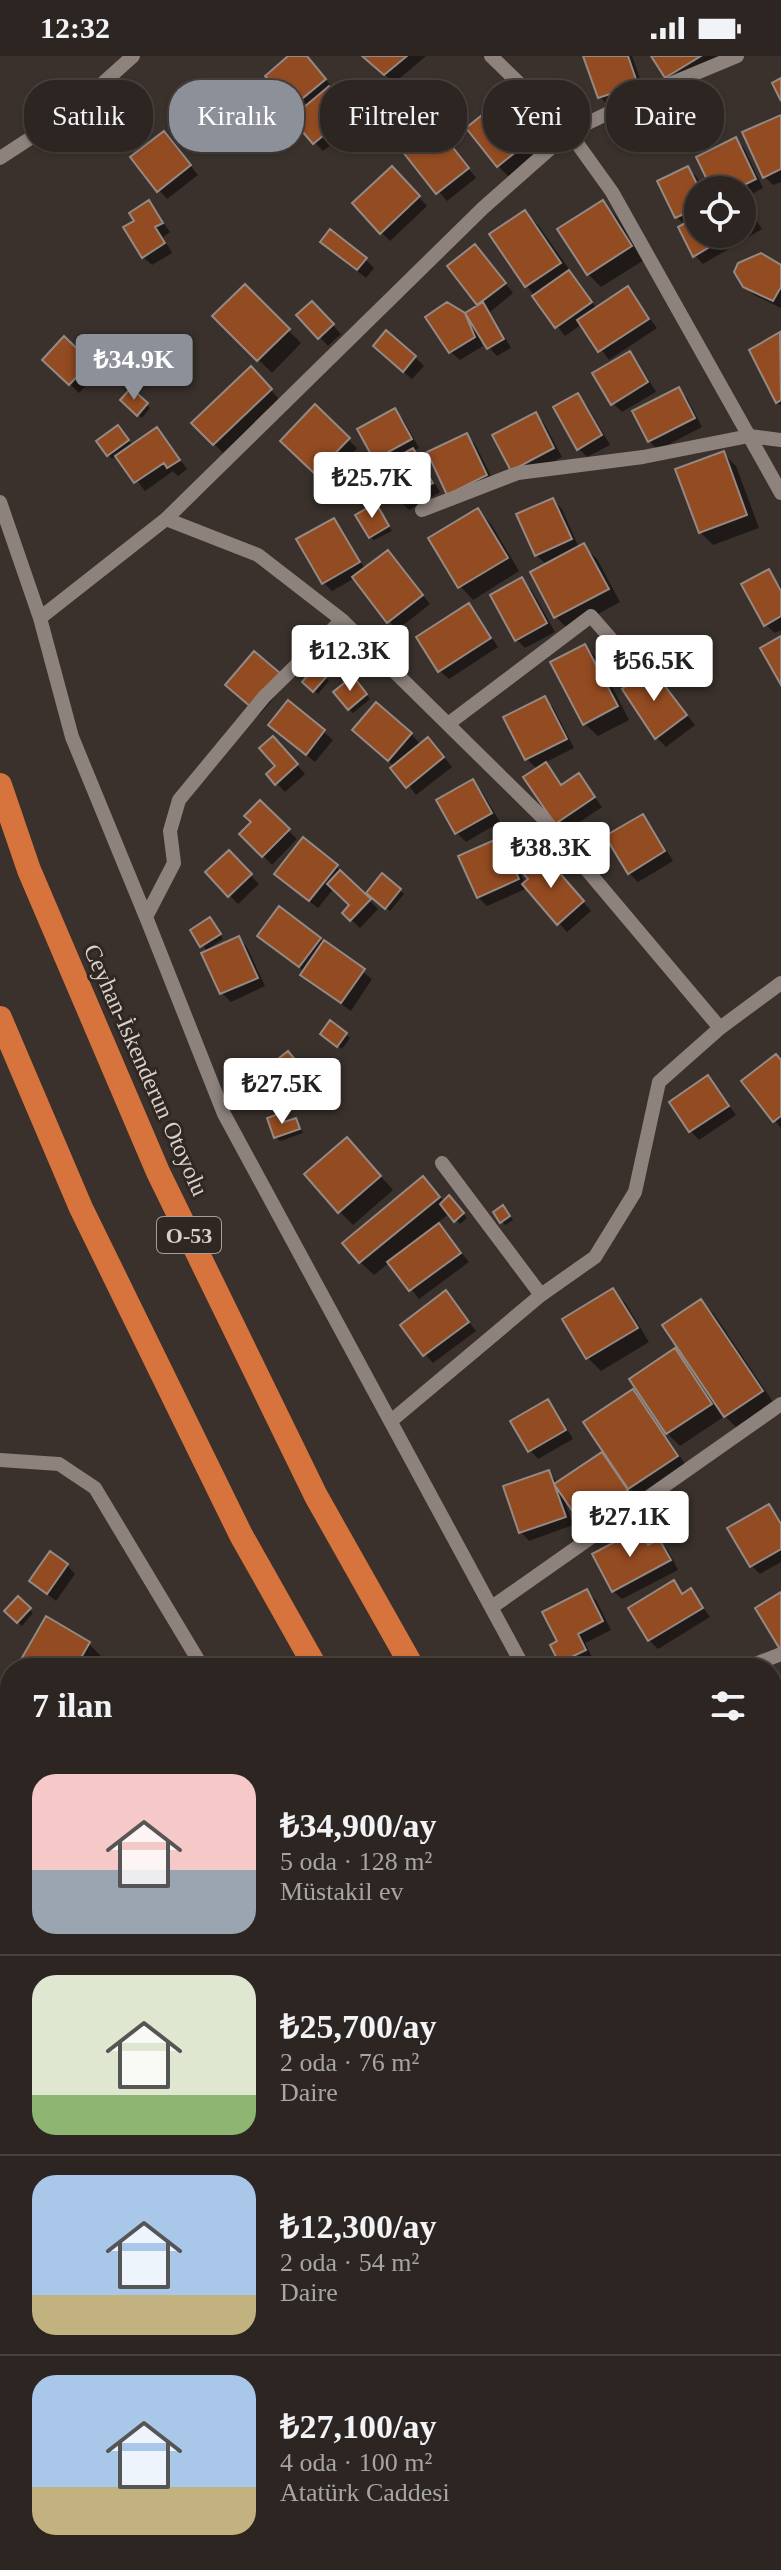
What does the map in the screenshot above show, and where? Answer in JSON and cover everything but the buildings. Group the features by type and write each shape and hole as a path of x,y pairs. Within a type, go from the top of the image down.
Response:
{"highway":[{"name":"Ceyhan-İskenderun Otoyolu","path":"0,785 29,870 158,1172 316,1496 407,1658"},
{"path":"0,1018 101,1251 241,1535 310,1658"}],"street":[{"path":"0,158 72,111 133,56"},
{"path":"491,56 516,80"},
{"path":"590,122 737,56"},
{"path":"40,618 166,519 463,228 547,152"},
{"path":"583,152 612,192 781,493"},
{"path":"422,510 518,473 643,457 749,436 781,440"},
{"path":"0,502 40,618 72,737 224,1114 519,1658"},
{"path":"166,519 258,555 342,620 544,819 720,1028"},
{"path":"448,724 591,616 632,663"},
{"path":"146,917 174,863 170,831 179,800 264,697 342,620"},
{"path":"391,1421 541,1295 595,1257 635,1192 659,1082 720,1028 781,983"},
{"path":"442,1163 541,1295"},
{"path":"492,1607 781,1404"},
{"path":"0,1460 59,1464 95,1488 197,1658"}]}
